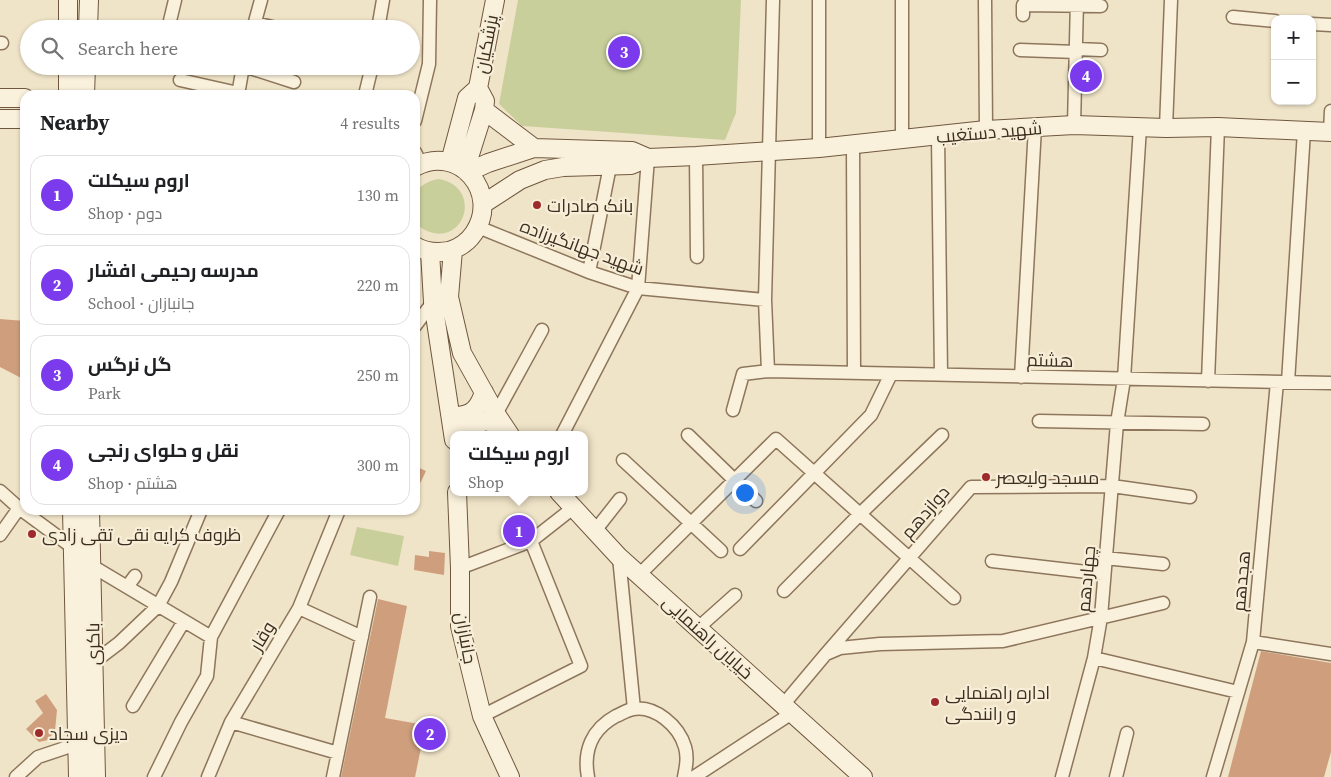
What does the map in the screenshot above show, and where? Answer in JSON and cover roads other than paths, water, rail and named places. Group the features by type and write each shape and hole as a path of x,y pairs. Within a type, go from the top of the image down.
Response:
{"main road":[{"path":"68,0 68,20"},
{"path":"88,20 89,0"},
{"name":"پزشکیان","path":"461,168 467,98 478,88 495,0"},
{"path":"68,75 68,90"},
{"path":"86,75 86,90"},
{"name":"پزشکیان","path":"478,88 485,101 484,110"},
{"path":"0,98 20,98"},
{"path":"461,168 484,110 534,148"},
{"path":"0,119 20,119"},
{"name":"شهید دستغیب","path":"648,158 819,148 986,130 1074,125 1166,128 1218,127 1330,132"},
{"path":"461,168 488,163 534,148 632,151 648,158"},
{"path":"483,204 520,180 545,170 563,167 631,165 648,158"},
{"path":"420,161 440,161 461,168 477,184 483,204 482,216 478,227 472,237 463,244 453,250 442,252 420,251 432,302 453,431"},
{"path":"453,250 449,297 462,353 503,425"},
{"path":"450,411 454,416 464,416 471,413 481,403 484,392"},
{"path":"464,431 468,427 486,421 503,425"},
{"name":"جانبازان","path":"457,496 460,626 482,716 510,777"},
{"name":"خیابان راهنمایی","path":"562,496 619,557 863,777"},
{"name":"باکری","path":"72,515 78,777"},
{"name":"باکری","path":"90,515 96,777"}],"street":[{"path":"170,20 175,0"},
{"path":"256,20 261,0"},
{"path":"380,20 383,0"},
{"path":"420,101 429,64 430,0"},
{"path":"768,371 765,300 773,0"},
{"path":"819,0 819,148"},
{"path":"902,0 902,139"},
{"path":"985,0 986,130"},
{"path":"1166,128 1171,0"},
{"path":"1074,125 1077,3"},
{"path":"1023,15 1024,5 1077,3 1101,6"},
{"path":"1233,17 1271,21"},
{"path":"1316,24 1331,26"},
{"path":"1020,50 1101,50"},
{"path":"239,90 242,75"},
{"path":"272,75 294,82"},
{"path":"366,90 370,75"},
{"path":"180,80 221,90"},
{"path":"1330,132 1331,111"},
{"name":"چهاردهم","path":"1062,777 1094,658 1101,617 1117,423 1124,379 1140,126"},
{"path":"1021,377 1035,127"},
{"path":"1208,381 1218,127"},
{"name":"هجدهم","path":"1213,777 1253,642 1283,382 1304,131"},
{"path":"938,136 940,375"},
{"path":"854,145 854,373"},
{"path":"696,156 697,257"},
{"path":"564,431 638,288 648,158"},
{"path":"589,272 610,166"},
{"name":"شهید جهانگیرزاده","path":"478,227 589,272 638,288 765,300"},
{"path":"420,319 432,302"},
{"path":"503,425 542,330"},
{"name":"هشتم","path":"733,410 743,374 768,371 1331,383"},
{"path":"740,549 870,415 891,374"},
{"path":"1039,421 1203,424"},
{"path":"688,435 756,501"},
{"path":"784,591 942,435"},
{"path":"639,575 776,439 954,598"},
{"path":"623,460 721,551"},
{"name":"دوازدهم","path":"694,777 788,709 825,655 970,487 1112,486 1190,497"},
{"path":"0,491 19,508 0,535"},
{"path":"594,532 620,499"},
{"path":"460,568 531,541 572,508"},
{"path":"29,515 72,547 91,547"},
{"path":"94,662 119,643 158,606 171,582 195,515"},
{"path":"154,777 181,722 207,676 211,637 276,515"},
{"name":"وقار","path":"208,777 231,722 299,608 337,515"},
{"path":"482,716 581,666 531,541"},
{"path":"619,557 634,709"},
{"path":"1105,558 1164,564"},
{"path":"992,561 1104,574"},
{"path":"92,566 211,637"},
{"path":"127,587 135,576"},
{"path":"698,628 734,595"},
{"path":"333,777 370,597"},
{"path":"825,655 840,648 880,644 1003,642 1163,603"},
{"path":"299,608 362,637"},
{"path":"133,706 184,621"},
{"path":"1253,642 1331,654"},
{"path":"1094,658 1238,692"},
{"path":"588,777 586,764 588,748 595,733 607,721 634,709 651,711 666,719 678,731 685,747 687,763 684,777"},
{"path":"231,722 338,753"},
{"path":"1116,777 1127,733"},
{"path":"16,777 38,757 77,744"}],"place":[{"name":"گل نرگس","path":"624,52"},
{"name":"نقل و حلوای رنجی","path":"1086,76"},
{"name":"بانک صادرات","path":"537,205"},
{"name":"مسجد ولیعصر","path":"986,477"},
{"name":"اروم سیکلت","path":"519,531"},
{"name":"ظروف کرایه نقی تقی زادی","path":"32,534"},
{"name":"اداره راهنمایی و رانندگی","path":"935,702"},
{"name":"دیزى سجاد","path":"39,733"},
{"name":"مدرسه رحیمی افشار","path":"430,734"}]}
